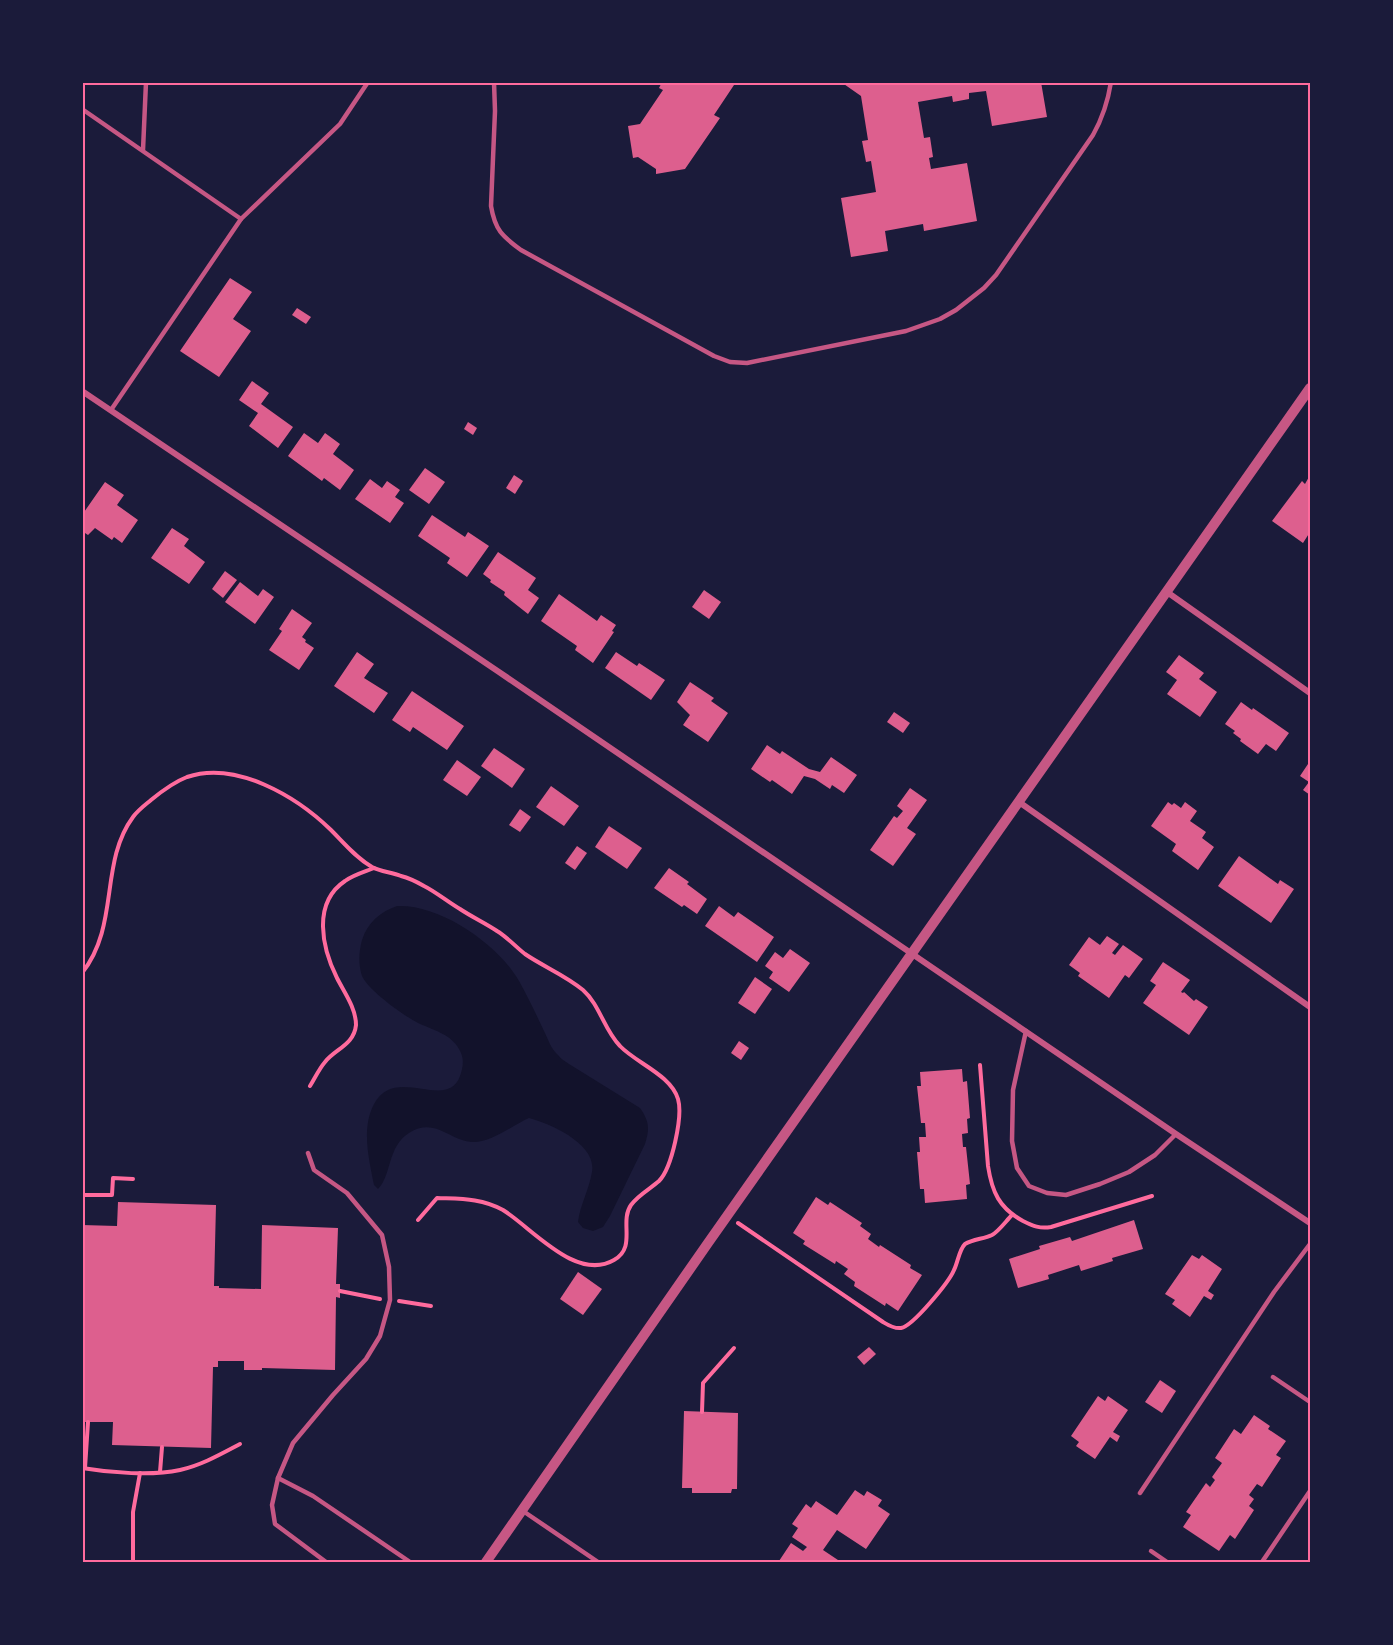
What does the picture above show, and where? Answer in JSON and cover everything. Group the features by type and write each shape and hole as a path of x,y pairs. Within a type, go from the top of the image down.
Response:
{"street":[{"path":"486,1563 1018,801 1311,388"},
{"path":"82,391 499,672 1176,1134 1311,1223"},
{"path":"1167,592 1311,693"},
{"path":"1018,801 1311,1007"}],"lane":[{"path":"142,150 146,82"},
{"path":"111,410 241,219 340,124 369,82"},
{"path":"494,82 491,206 499,232 520,250 714,356 730,362 747,363 906,331 940,319 970,300 984,288 1007,261 1093,135 1108,97 1111,82"},
{"path":"82,108 241,219"},
{"path":"1026,1031 1013,1090 1012,1142 1017,1168 1029,1186 1047,1193 1066,1195 1100,1184 1129,1172 1155,1155 1176,1134"},
{"path":"308,1153 314,1170 347,1193 382,1235 389,1267 390,1300 380,1336 366,1359 293,1443 278,1478 272,1505 275,1524 326,1563"},
{"path":"1140,1493 1274,1292 1311,1244"},
{"path":"1272,1377 1311,1402"},
{"path":"278,1478 314,1496 410,1563"},
{"path":"1262,1563 1311,1491"},
{"path":"523,1511 597,1563"},
{"path":"1151,1551 1167,1563"}],"path":[{"path":"82,973 102,939 114,861 126,829 139,810 159,793 189,777 223,773 238,775 262,784 298,804 320,820 355,855 374,868 400,875 427,887 462,911 499,932 526,955 564,976 590,997 612,1037 622,1048 672,1086 678,1097 680,1107 678,1132 665,1173 631,1206 627,1214 628,1239 625,1250 612,1262 598,1266 585,1265 571,1259 502,1210 474,1199 437,1198 418,1220"},
{"path":"310,1086 327,1059 349,1042 356,1026 352,1009 329,960 322,923 324,909 338,886 347,879 374,868"},
{"path":"980,1065 990,1179 998,1200 1012,1215 1033,1226 1052,1227 1152,1196"},
{"path":"82,1195 112,1195 113,1178 133,1179"},
{"path":"727,1216 883,1322 899,1328 917,1317 946,1285 954,1272 962,1248 967,1243 993,1234 1012,1215"},
{"path":"340,1291 431,1306"},
{"path":"702,1412 703,1383 734,1348"},
{"path":"88,1422 84,1468 140,1473 181,1470 207,1461 240,1444"},
{"path":"160,1472 162,1446"},
{"path":"133,1563 133,1512 140,1473"}],"shaded area":[{"path":"397,906 414,907 449,919 483,940 497,953 519,981 556,1053 569,1064 640,1108 648,1125 645,1144 603,1227 593,1231 583,1228 578,1222 592,1172 592,1162 587,1153 580,1144 560,1130 529,1118 495,1136 474,1142 458,1139 427,1127 409,1133 393,1153 386,1176 378,1189 374,1185 368,1155 367,1134 374,1104 383,1093 394,1088 444,1090 453,1086 460,1076 463,1064 461,1053 453,1041 396,1009 372,989 362,976 360,953 362,940 368,928 375,918"}],"building":[{"path":"662,82 736,82 714,115 720,118 685,169 656,174 656,169 638,157 633,158 628,126 640,124 663,90 659,88"},
{"path":"841,82 1041,82 1047,117 992,126 986,91 969,93 969,99 953,102 952,96 918,102 924,138 930,137 933,157 929,158 931,169 967,163 977,221 924,231 923,224 885,231 888,251 851,257 841,198 876,192 871,161 866,162 862,141 868,140 861,96"},
{"path":"230,278 252,292 233,319 251,331 219,377 180,351"},
{"path":"297,308 311,317 306,324 292,315"},
{"path":"252,381 269,393 261,404 293,427 278,448 249,426 258,413 239,400"},
{"path":"468,422 477,428 473,435 464,429"},
{"path":"304,433 318,443 325,433 340,444 333,454 354,470 340,490 324,478 322,481 288,456"},
{"path":"425,468 445,482 429,504 409,490"},
{"path":"514,475 523,481 515,494 506,488"},
{"path":"1310,475 1310,532 1303,543 1272,521 1302,481 1305,484"},
{"path":"370,479 382,488 387,481 400,490 395,497 404,503 390,523 355,499"},
{"path":"105,482 124,495 117,505 138,520 122,543 114,537 112,540 95,528 88,535 82,531 82,515"},
{"path":"432,515 465,537 468,532 489,546 467,577 447,563 450,558 418,536"},
{"path":"172,528 189,539 184,546 205,562 189,584 151,558"},
{"path":"498,552 536,578 528,590 539,598 528,614 483,574"},
{"path":"225,571 237,580 223,598 212,589"},
{"path":"240,582 258,596 263,589 274,597 255,624 225,602"},
{"path":"704,590 721,602 709,619 692,607"},
{"path":"559,594 597,621 601,615 616,625 612,631 614,632 593,663 575,650 577,646 541,621"},
{"path":"292,609 312,623 302,637 314,648 299,670 269,650 282,631 279,629"},
{"path":"357,652 374,664 364,678 388,693 374,713 334,686"},
{"path":"616,652 637,666 639,663 665,680 651,700 605,668"},
{"path":"1179,655 1204,673 1199,679 1217,692 1200,717 1167,694 1177,680 1166,672"},
{"path":"690,682 714,698 711,701 728,713 708,742 683,725 690,715 677,702"},
{"path":"412,691 464,726 447,750 413,727 410,732 392,720"},
{"path":"1241,702 1289,733 1276,751 1266,744 1258,754 1240,741 1241,739 1233,733 1235,731 1225,724"},
{"path":"894,712 910,723 903,733 887,722"},
{"path":"767,745 780,754 782,751 809,769 820,772 831,757 857,775 844,793 832,785 830,789 815,779 804,776 792,794 751,769"},
{"path":"494,748 525,769 512,788 481,766"},
{"path":"457,760 481,777 467,796 443,780"},
{"path":"1310,761 1310,795 1303,790 1309,782 1300,776"},
{"path":"551,786 579,806 564,826 536,807"},
{"path":"910,788 927,800 907,828 916,834 893,866 870,850 894,816 897,818 903,811 897,806"},
{"path":"1168,802 1181,808 1185,802 1197,811 1190,821 1206,832 1202,838 1214,847 1198,870 1172,851 1176,844 1151,826"},
{"path":"520,809 531,817 520,832 509,825"},
{"path":"609,826 642,848 627,869 595,847"},
{"path":"577,846 587,853 575,870 565,863"},
{"path":"1239,856 1278,884 1280,880 1294,889 1271,923 1218,886"},
{"path":"669,868 707,899 697,914 654,888"},
{"path":"719,906 734,917 738,912 774,937 757,962 705,926"},
{"path":"1107,936 1119,944 1112,953 1115,955 1123,945 1143,959 1129,978 1125,975 1109,998 1078,976 1080,973 1069,965 1089,937 1100,945"},
{"path":"790,949 810,963 789,992 769,978 773,972 765,966 775,952 783,958"},
{"path":"1163,962 1190,980 1181,992 1208,1007 1189,1035 1143,1003 1156,985 1150,981"},
{"path":"755,977 772,989 755,1014 738,1003"},
{"path":"739,1041 749,1048 741,1060 731,1053"},
{"path":"962,1069 963,1082 967,1081 970,1118 967,1119 968,1133 962,1134 963,1147 966,1147 970,1184 966,1185 967,1199 925,1203 924,1189 920,1189 917,1152 920,1152 919,1137 926,1137 925,1123 921,1123 917,1086 921,1086 920,1072"},
{"path":"816,1197 828,1205 830,1202 862,1223 860,1226 871,1234 868,1239 911,1265 910,1268 922,1275 898,1311 886,1303 885,1306 854,1286 855,1282 844,1274 848,1269 836,1261 835,1264 803,1244 805,1241 793,1233"},
{"path":"118,1202 216,1205 214,1286 219,1286 219,1288 261,1289 262,1225 338,1228 336,1284 340,1284 340,1298 336,1297 335,1370 262,1368 262,1370 244,1370 244,1361 218,1361 218,1367 213,1367 211,1448 112,1445 113,1422 82,1422 82,1225 117,1226"},
{"path":"1134,1220 1143,1249 1112,1258 1113,1261 1081,1271 1079,1265 1048,1275 1049,1279 1018,1288 1009,1259 1040,1249 1039,1246 1070,1237 1072,1241"},
{"path":"1192,1255 1199,1259 1202,1255 1222,1269 1208,1291 1214,1295 1211,1300 1204,1296 1190,1317 1172,1304 1175,1300 1165,1294"},
{"path":"578,1272 602,1289 583,1315 560,1299"},
{"path":"869,1347 876,1354 864,1365 857,1357"},
{"path":"1160,1380 1176,1391 1162,1413 1145,1402"},
{"path":"1098,1396 1105,1401 1108,1396 1128,1410 1113,1432 1120,1436 1117,1442 1110,1437 1095,1459 1076,1446 1079,1442 1071,1436"},
{"path":"684,1411 738,1413 737,1489 732,1489 731,1493 692,1493 692,1488 682,1488"},
{"path":"1254,1415 1270,1426 1268,1429 1286,1441 1276,1455 1281,1458 1262,1487 1257,1484 1249,1495 1254,1499 1249,1506 1254,1510 1235,1539 1230,1535 1219,1551 1183,1527 1191,1515 1186,1512 1206,1483 1210,1487 1215,1480 1212,1477 1222,1463 1215,1458 1234,1429 1241,1434"},
{"path":"855,1490 864,1496 867,1491 882,1500 878,1506 890,1514 866,1549 837,1530 823,1550 841,1562 779,1561 791,1543 803,1551 807,1547 792,1537 798,1528 792,1524 806,1504 811,1508 816,1501 837,1515"}]}
